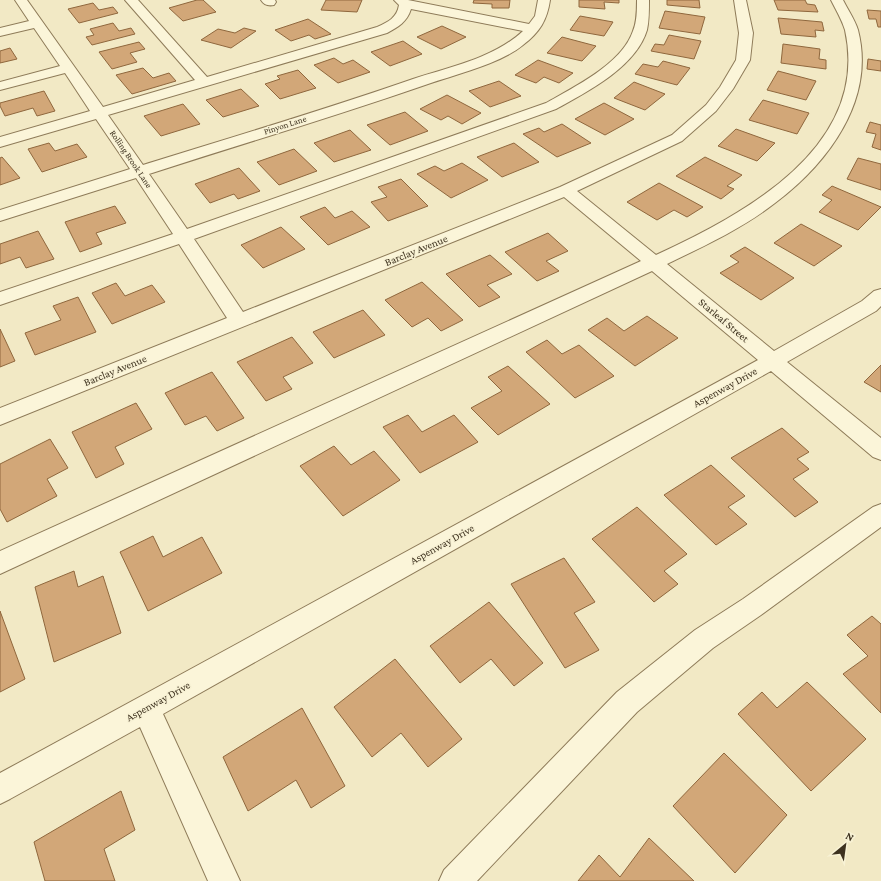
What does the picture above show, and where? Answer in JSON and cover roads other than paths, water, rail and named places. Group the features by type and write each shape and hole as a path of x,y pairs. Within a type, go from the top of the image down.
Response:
{"street":[{"name":"Rolling Brook Lane","path":"21,0 140,172 239,321"},
{"path":"131,0 205,83"},
{"name":"Pinyon Lane","path":"0,216 498,55 518,43 533,29 541,16 544,0"},
{"path":"0,299 183,237 551,106 604,74 626,55 640,32 643,0"},
{"name":"Barclay Avenue","path":"0,417 566,190 677,138 711,108 726,89 743,60 746,33 740,0"},
{"path":"0,563 654,262 727,226 768,200 797,178 825,144 838,125 849,101 855,70 851,30 837,0"},
{"path":"0,142 100,114 382,30 399,22 405,11 402,2"},
{"path":"402,2 533,29"},
{"path":"0,32 37,23"},
{"path":"0,86 68,68"},
{"name":"Starleaf Street","path":"566,190 881,451"},
{"name":"Aspenway Drive","path":"0,789 773,361 869,306 881,296"},
{"path":"455,881 627,702 704,639 752,607 881,514"},
{"path":"146,708 224,881"}]}
